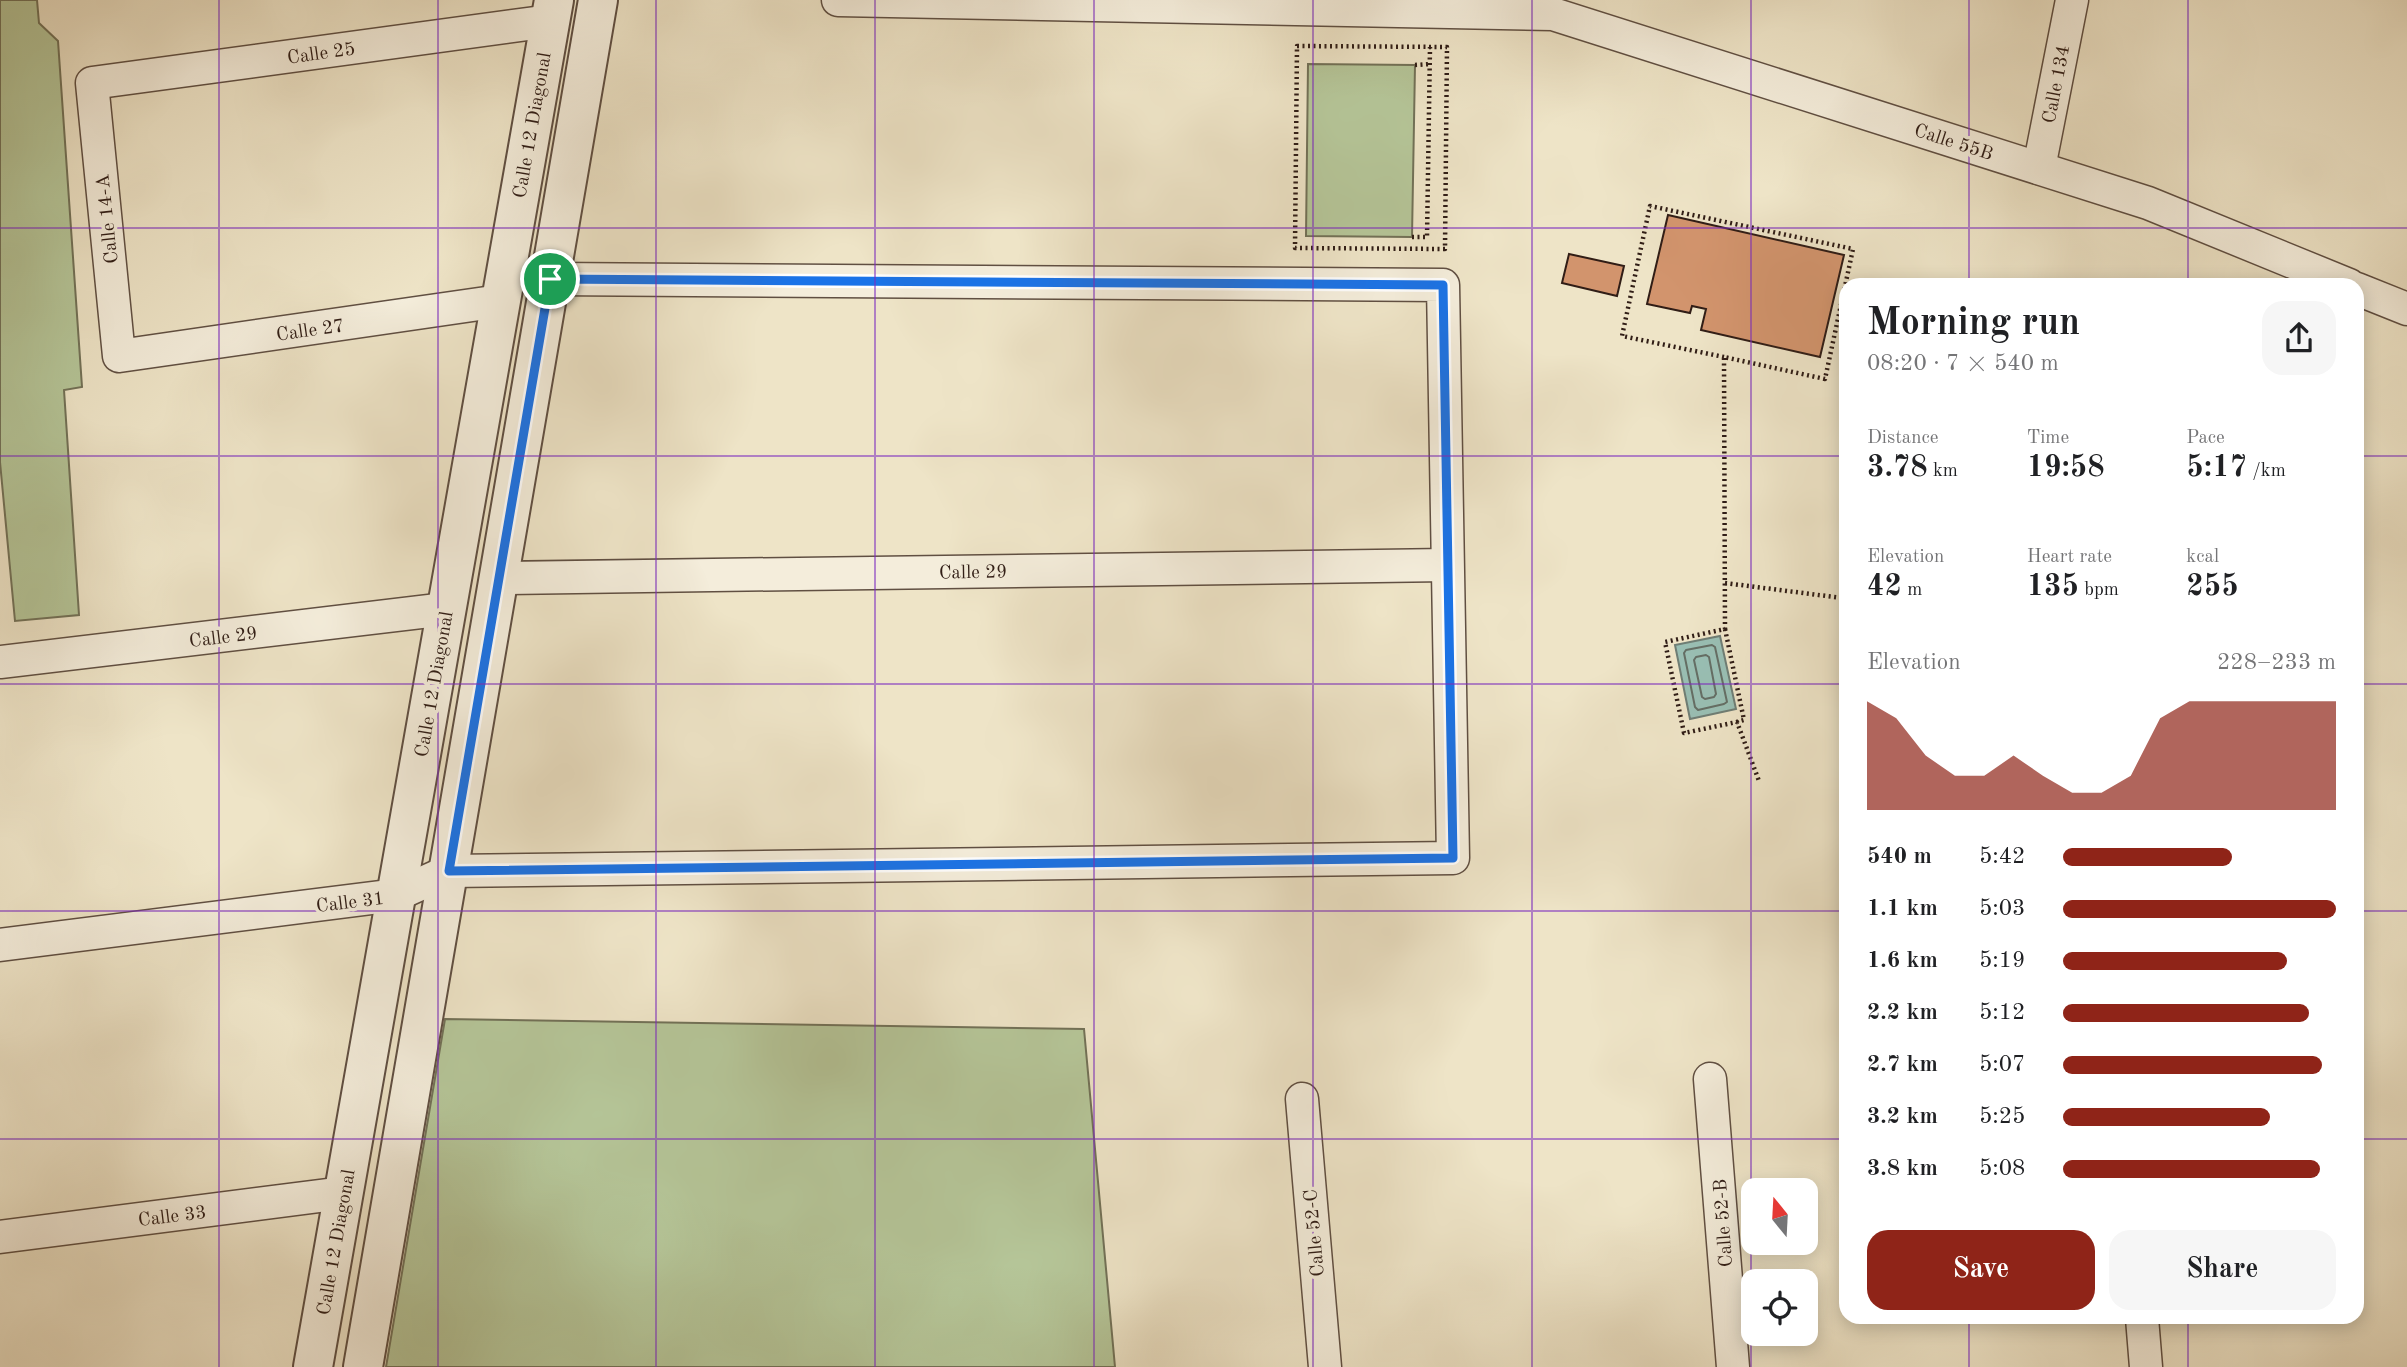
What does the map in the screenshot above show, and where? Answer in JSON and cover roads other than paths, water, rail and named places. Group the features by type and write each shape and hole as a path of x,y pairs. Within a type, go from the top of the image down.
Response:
{"street":[{"path":"363,1367 598,0"},
{"path":"838,0 1553,7"},
{"name":"Calle 134","path":"2039,169 2072,0"},
{"name":"Calle 55B","path":"1553,7 2148,203 2332,278"},
{"name":"Calle 25","path":"93,83 552,10"},
{"name":"Calle 12 Diagonal","path":"313,1367 552,10"},
{"name":"Calle 14-A","path":"93,83 119,356"},
{"path":"550,279 1443,285 1447,565"},
{"path":"2364,292 2407,309"},
{"name":"Calle 27","path":"119,356 500,302"},
{"name":"Calle 29","path":"499,578 1447,565"},
{"name":"Calle 31","path":"0,945 396,895 449,871 1453,858 1447,565"},
{"name":"Calle 29","path":"0,662 446,609"},
{"name":"Calle 52-B","path":"1710,1079 1733,1367"},
{"name":"Calle 52-C","path":"1301,1099 1325,1367"},
{"name":"Calle 33","path":"0,1237 343,1193"},
{"path":"2142,1324 2146,1367"}],"water":[{"path":"1720,636 1736,709 1690,719 1675,645"}]}
